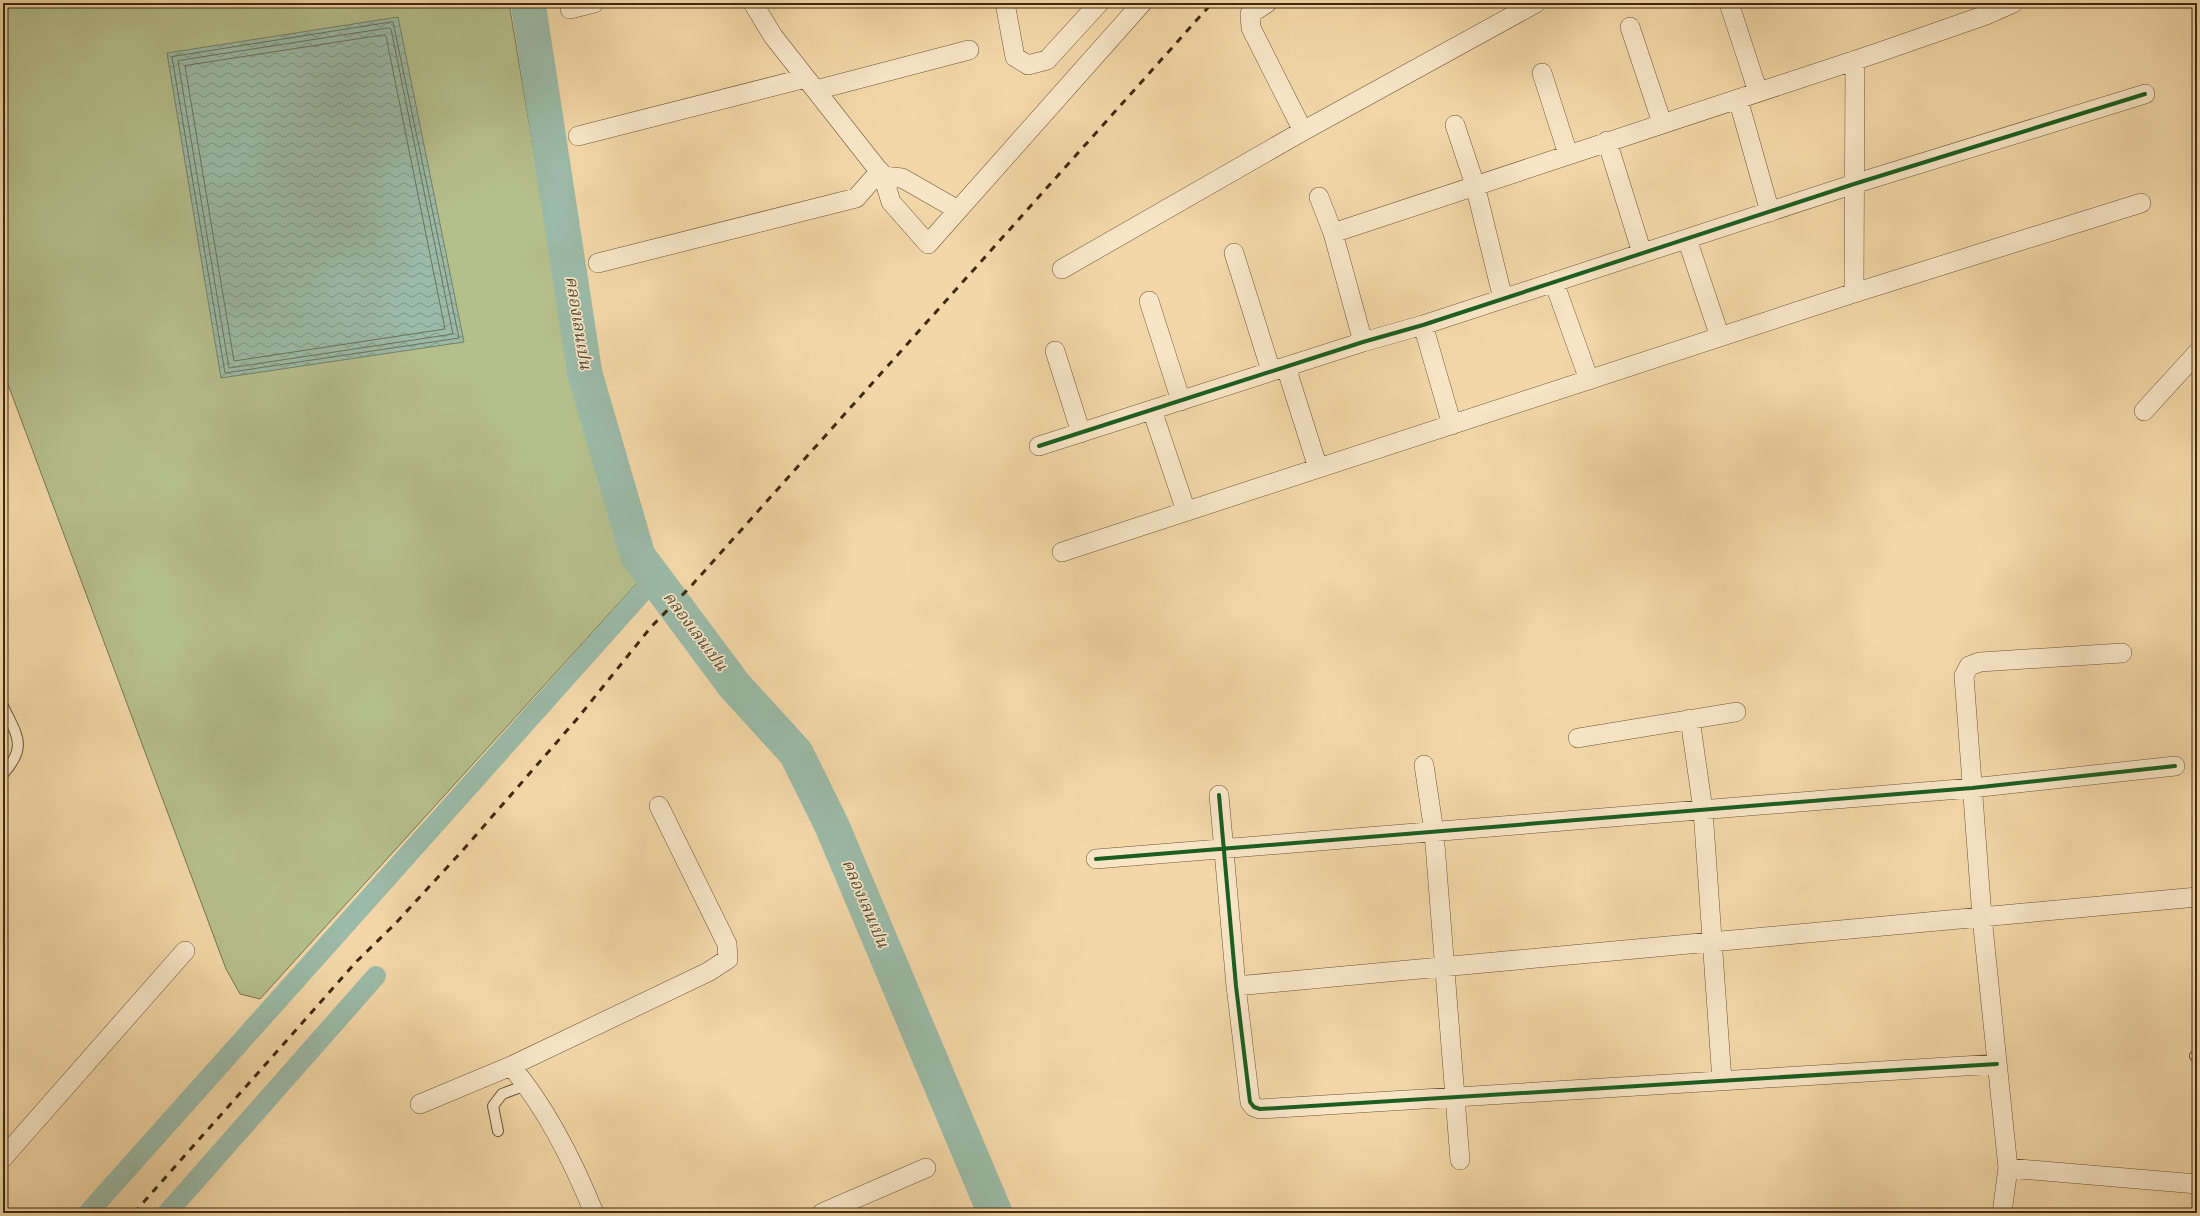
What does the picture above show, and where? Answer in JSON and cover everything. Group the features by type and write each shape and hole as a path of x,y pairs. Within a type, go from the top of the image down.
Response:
{"street":[{"path":"570,9 594,3"},
{"path":"753,3 773,36 881,174 891,202 928,244 1142,3"},
{"path":"1005,3 1015,57 1028,65 1047,60 1099,3"},
{"path":"1267,3 1250,14 1251,28 1303,131"},
{"path":"1062,269 1303,131 1536,3"},
{"path":"1729,3 1758,92"},
{"path":"1333,233 1855,60 1986,15 2013,3"},
{"path":"1630,27 1662,123"},
{"path":"578,136 969,50"},
{"path":"1854,293 1855,60"},
{"path":"1542,73 1568,154"},
{"path":"1039,446 1363,342 1423,325 1854,184 2146,94"},
{"path":"1738,99 1770,212"},
{"path":"1455,125 1475,185 1503,299"},
{"path":"1607,141 1642,253"},
{"path":"881,174 902,178 958,210"},
{"path":"598,263 856,198 881,174"},
{"path":"1319,197 1333,233 1363,342"},
{"path":"1062,552 1854,293 2141,203"},
{"path":"1687,238 1720,337"},
{"path":"1234,253 1318,468"},
{"path":"1554,282 1589,380"},
{"path":"1149,301 1181,401"},
{"path":"1423,325 1452,425"},
{"path":"1055,351 1081,433"},
{"path":"2144,411 2197,353"},
{"path":"1152,410 1186,511"},
{"path":"2002,1213 2008,1168 1982,917 1964,676 1970,666 1980,662 2122,653"},
{"path":"1578,738 1736,712"},
{"path":"1690,719 1703,810 1722,1081"},
{"path":"1424,765 1434,832 1460,1160"},
{"path":"1096,860 1972,788 2175,766"},
{"path":"1219,794 1236,986 1250,1102 1254,1107 1260,1109 1997,1064"},
{"path":"420,1104 511,1066 708,972 728,959 727,944 659,806"},
{"path":"1236,986 2197,897"},
{"path":"3,1158 185,951"},
{"path":"511,1066 526,1085 574,1165 594,1213"},
{"path":"822,1213 926,1168"},
{"path":"2008,1168 2197,1184"}],"lane":[{"path":"3,706 17,736 18,752 3,774"},
{"path":"498,1131 493,1106 502,1094 526,1085"}],"green space":[{"path":"3,3 509,3 558,296 590,443 637,583 260,999 240,994 226,969 3,371"}],"water":[{"path":"398,17 464,342 221,378 167,53"}],"waterway":[{"name":"คลองเลนเปน","path":"528,3 585,374 638,556 734,685 796,753 832,826 995,1213"},
{"path":"88,1213 654,579"},
{"path":"167,1213 376,976"}],"railway":[{"path":"134,1213 357,961 395,924 463,850 577,719 651,627 692,585 1212,3"}],"cycle path":[{"path":"1039,446 1363,342 1423,325 1854,184 2145,94"},
{"path":"1096,859 1972,788 2175,766"},
{"path":"1219,795 1236,986 1250,1102 1254,1107 1260,1109 1997,1064"}]}
